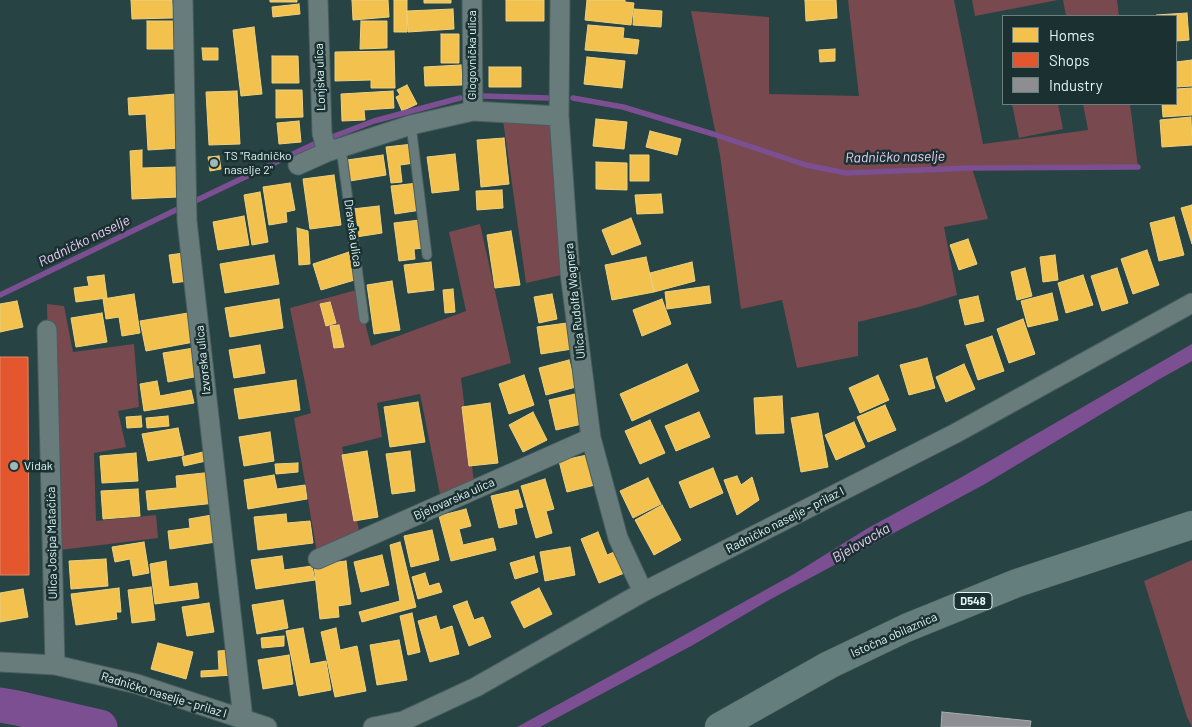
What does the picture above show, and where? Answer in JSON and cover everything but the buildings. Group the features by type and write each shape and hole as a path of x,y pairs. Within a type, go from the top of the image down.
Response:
{"main road":[{"name":"Istočna obilaznica","path":"719,727 829,665 906,628 1017,583 1192,525"}],"street":[{"name":"Izvorska ulica","path":"183,0 187,221 242,719"},
{"name":"Lonjska ulica","path":"318,0 322,132 334,150"},
{"name":"Glogovnička ulica","path":"472,0 473,111"},
{"name":"Ulica Rudolfa Wagnera","path":"560,0 559,116 570,273 591,438 618,538 643,592"},
{"path":"298,164 411,125 473,111 559,116"},
{"name":"Radničko naselje - prilaz I","path":"373,727 403,721 476,687 643,592 956,433 1192,303"},
{"name":"Ulica Josipa Matačića","path":"47,330 55,665"},
{"name":"Bjelovarska ulica","path":"318,559 591,438"},
{"name":"Radničko naselje - prilaz I","path":"0,662 55,665 137,684 267,727"}],"lane":[{"path":"411,125 427,255"},
{"name":"Dravska ulica","path":"334,150 364,319"}],"shaded area":[{"path":"848,0 954,0 983,144 1088,130 1083,105 1130,105 1138,167 972,168 988,219 944,227 957,295 919,307 858,322 858,356 797,368 782,300 741,309 720,155 691,11 769,17 769,94 859,96"},
{"path":"972,0 1058,0 975,16"},
{"path":"1063,0 1117,0 1119,15 1066,15"},
{"path":"1012,105 1058,105 1063,129 1019,138"},
{"path":"502,113 559,116 570,273 526,283"},
{"path":"480,224 511,363 461,378 475,490 442,504 420,394 377,403 382,437 342,447 361,540 318,559 294,418 311,413 290,308 360,289 364,319 371,346 466,311 449,232"},
{"path":"47,304 64,306 73,352 134,344 139,407 118,411 126,447 94,453 96,521 156,515 158,538 52,551"},
{"path":"1192,560 1192,727 1187,717 1144,581"}],"water":[{"path":"1192,344 1192,361 985,484 771,599 693,645 540,727 517,727 794,574 868,528 960,478"}],"waterway":[{"name":"Radničko naselje","path":"483,96 548,98"},
{"name":"Radničko naselje","path":"332,137 374,121 460,98"},
{"name":"Radničko naselje","path":"573,98 623,107 806,165 846,173 971,168 1138,167"},
{"name":"Radničko naselje","path":"195,201 314,144"},
{"name":"Radničko naselje","path":"0,295 178,209"},
{"name":"Bjelovacka","path":"0,705 100,727"}],"place":[{"name":"TS \"Radničko naselje 2\"","path":"214,163"},
{"name":"Vidak","path":"14,466"}]}
